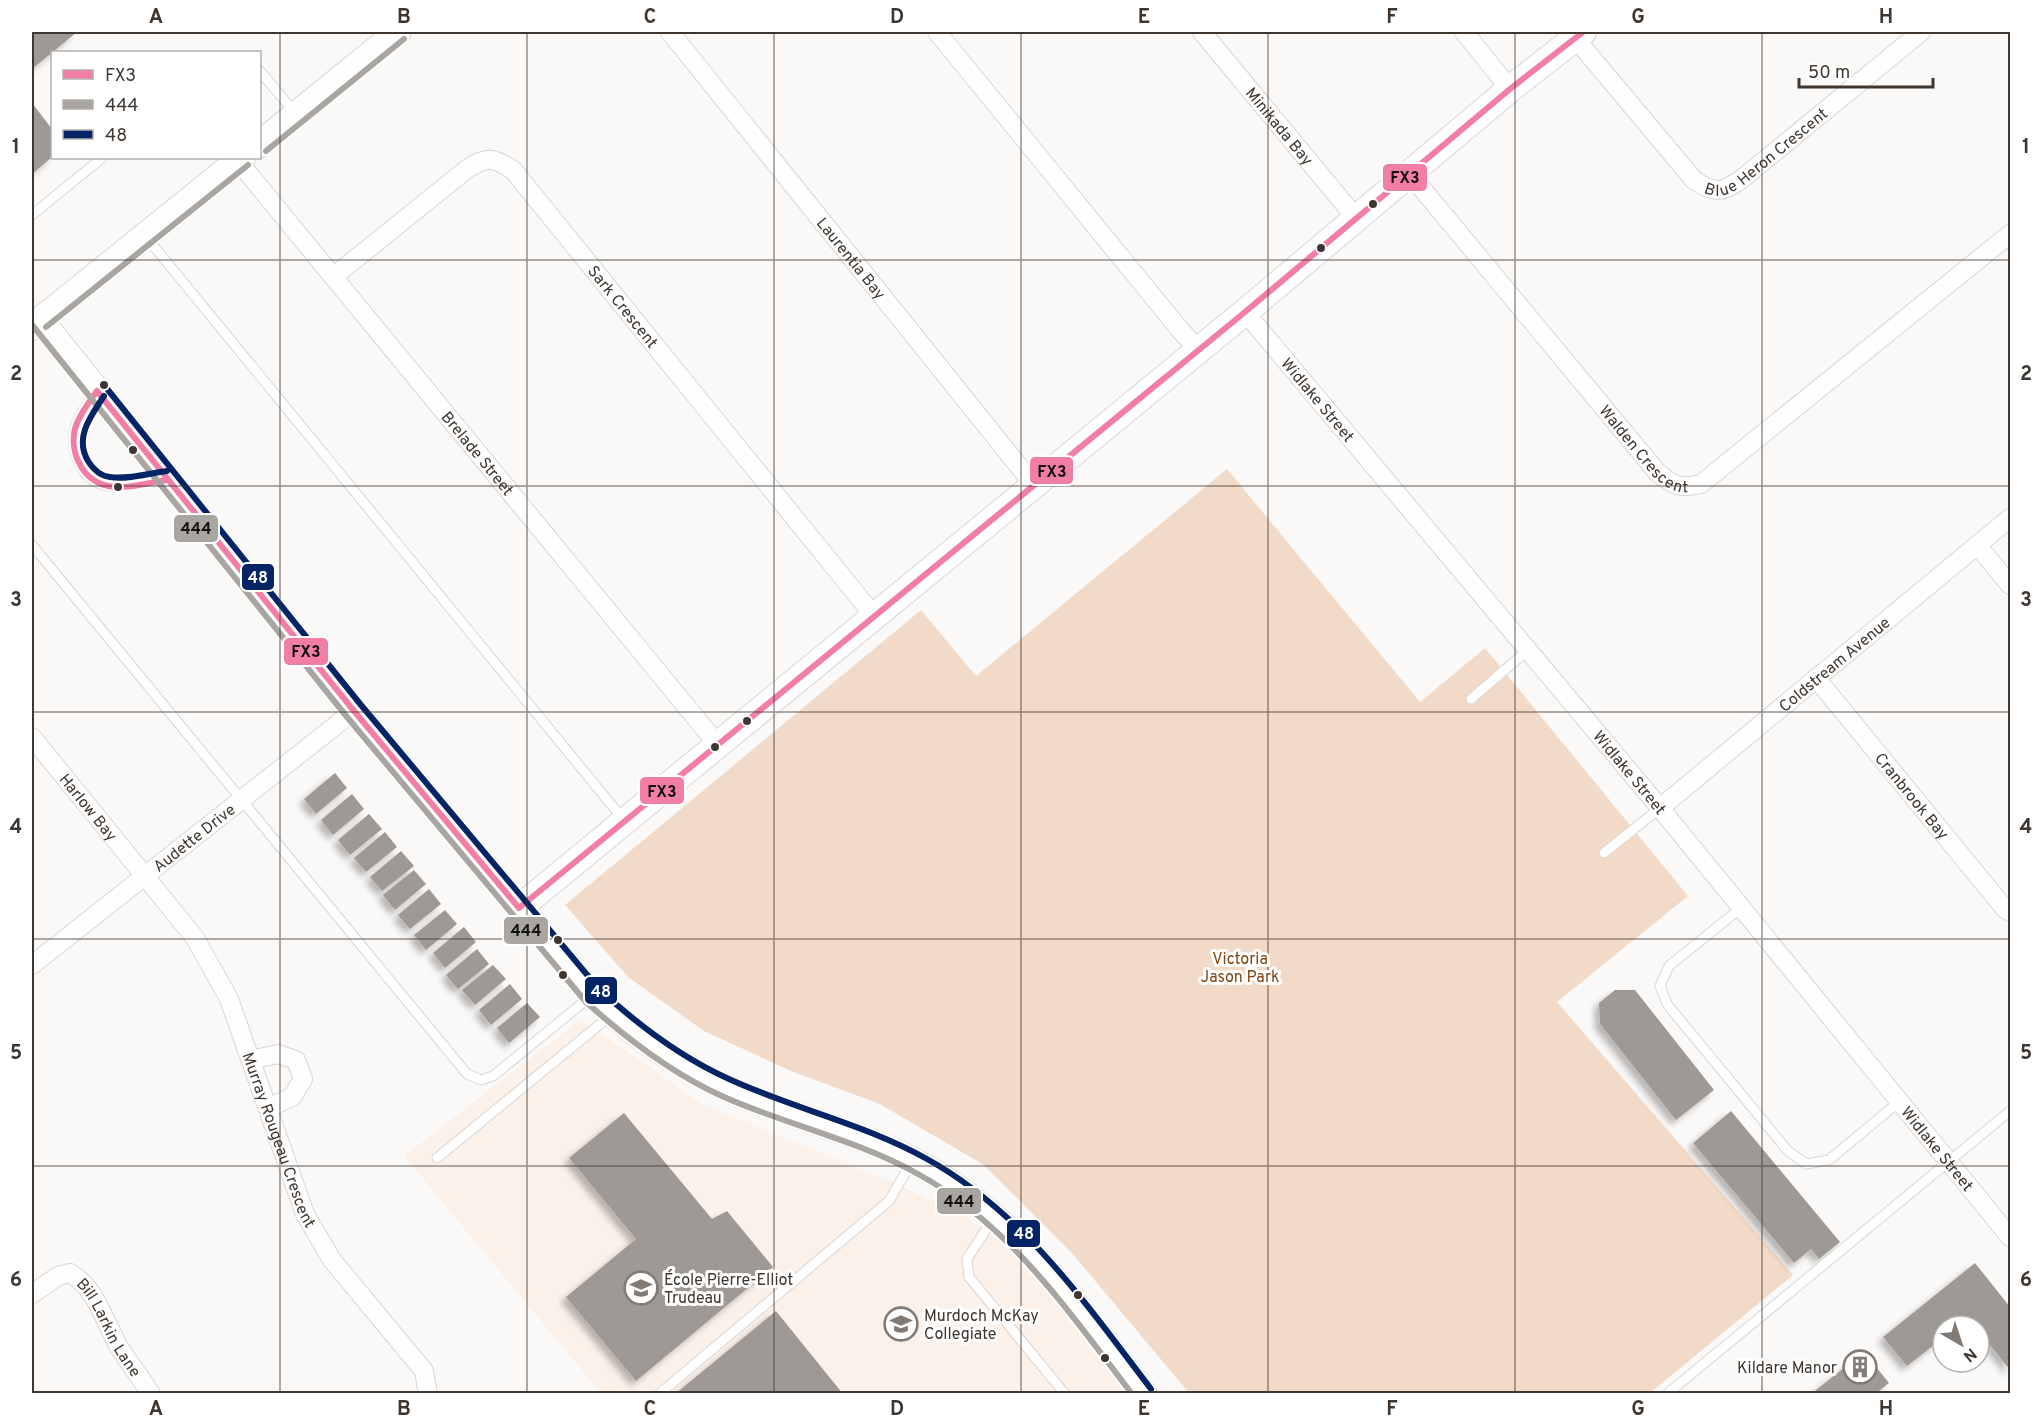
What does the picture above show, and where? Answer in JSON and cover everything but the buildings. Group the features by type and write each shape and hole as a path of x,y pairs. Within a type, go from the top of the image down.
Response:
{"street":[{"name":"Laurentia Bay","path":"670,32 1034,485"},
{"path":"937,32 1181,331 1199,350"},
{"name":"Minikada Bay","path":"1202,32 1356,218"},
{"path":"1464,32 1510,89"},
{"name":"Blue Heron Crescent","path":"1579,35 1694,180 1707,189 1726,190 1921,32"},
{"path":"261,143 391,33"},
{"path":"519,908 1245,312 1510,89 1579,35"},
{"path":"240,159 36,320 97,391 354,711 592,995 612,1014 685,1067 726,1088 912,1160 954,1186 994,1216 1053,1275 1144,1394"},
{"name":"Brelade Street","path":"240,159 333,277 718,745"},
{"name":"Sark Crescent","path":"333,277 467,169 482,159 496,159 513,170 874,616"},
{"name":"Walden Crescent","path":"1409,173 1657,472 1671,484 1685,488 1701,484 2010,234"},
{"name":"Widlake Street","path":"1245,312 1660,808 2010,1237"},
{"name":"Coldstream Avenue","path":"1660,808 2010,518"},
{"path":"1977,545 2010,585"},
{"name":"Cranbrook Bay","path":"1816,678 2005,909 2010,912"},
{"name":"Audette Drive","path":"32,965 354,711"},
{"name":"Harlow Bay","path":"32,737 145,875"},
{"name":"Murray Rougeau Crescent","path":"145,875 195,938 230,999 305,1214 332,1260 424,1371 428,1394"},
{"path":"251,1060 278,1054 296,1060 303,1080 292,1097 268,1108"},
{"name":"Bill Larkin Lane","path":"32,1294 58,1276 70,1273 80,1280 98,1304 118,1345 151,1394"}],"lane":[{"path":"261,72 296,114"},
{"path":"32,214 101,159"},
{"path":"145,236 625,821"},
{"path":"97,391 76,424 72,446 80,466 93,481 110,487 168,480"},
{"path":"32,545 467,1074 481,1080 493,1076 592,995"},
{"path":"1471,699 1528,650"},
{"path":"1604,853 1660,808"},
{"path":"1741,908 1669,966 1660,986 1667,1004 1788,1151 1806,1164 1829,1160 1900,1101"},
{"path":"437,1158 612,1014"},
{"path":"1667,1394 2010,1111"},
{"path":"659,1394 889,1201 912,1160"},
{"path":"994,1216 967,1259 969,1277 1065,1394"}],"shaded area":[{"name":"École Pierre-Elliot Trudeau","path":"581,1019 702,1104 894,1183 964,1216 1018,1254 1135,1393 601,1393 404,1156"}],"green space":[{"name":"Victoria Jason Park","path":"1227,469 1420,702 1485,648 1688,896 1557,1002 1793,1275 1650,1393 1189,1393 1072,1253 984,1165 880,1104 791,1071 704,1031 628,977 565,905 921,610 976,676"}],"transit line":[{"name":"FX3","path":"519,908 1245,312 1510,89 1583,32"},
{"name":"444","path":"266,151 404,39"},
{"name":"444","path":"46,327 248,165"},
{"name":"444","path":"33,326 347,717 586,1002 651,1055 705,1088 748,1107 895,1162 951,1194 981,1218 1036,1272 1132,1394"},
{"name":"48","path":"104,385 361,705 599,989 660,1039 711,1070 754,1090 879,1136 927,1159 962,1181 993,1205 1051,1262 1151,1389"},
{"name":"FX3","path":"97,391 354,711 519,908"},
{"name":"FX3","path":"97,391 81,414 74,432 75,452 83,470 98,483 115,487 168,480"},
{"name":"48","path":"104,396 83,435 84,452 92,467 103,475 117,478 167,471"}],"place":[{"name":"École Pierre-Elliot Trudeau","path":"641,1288"},
{"name":"Murdoch McKay Collegiate","path":"901,1324"},
{"name":"Kildare Manor","path":"1860,1367"}]}
